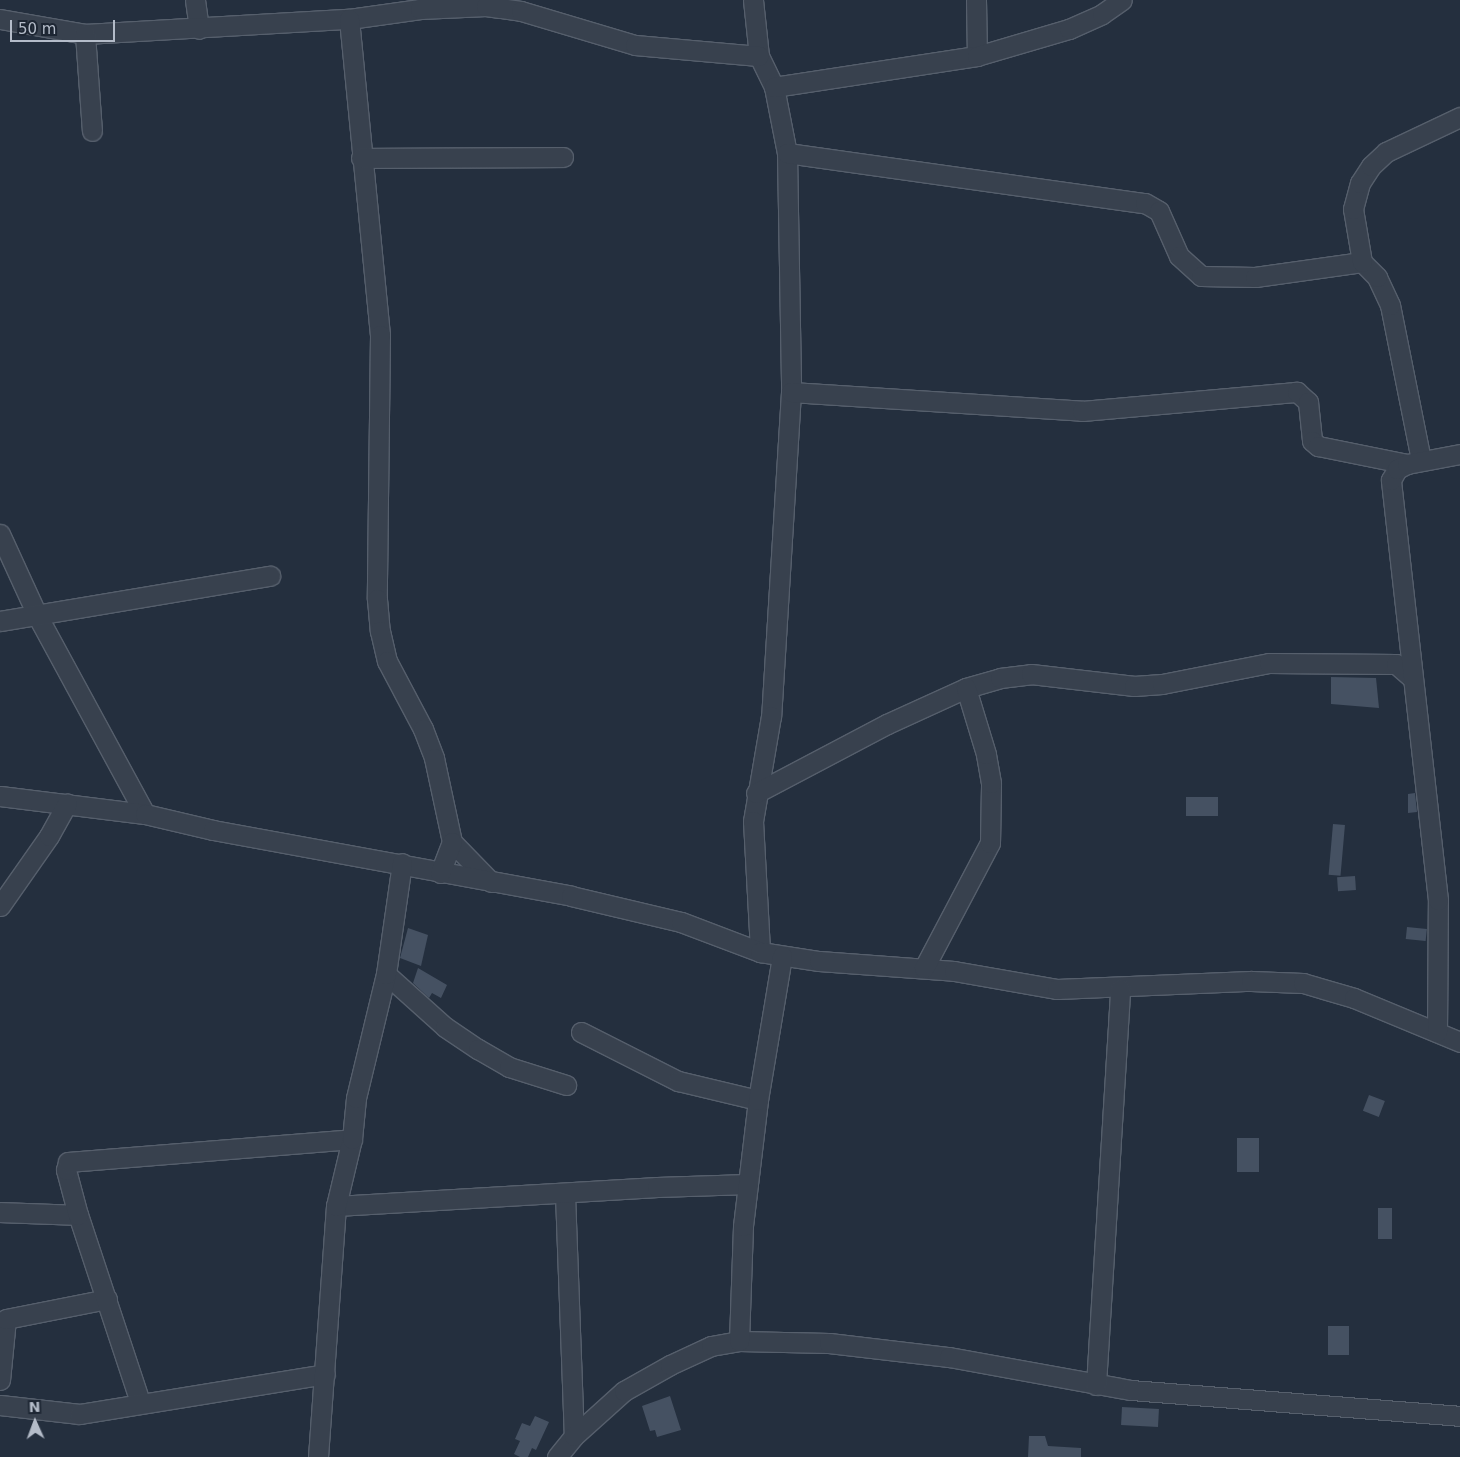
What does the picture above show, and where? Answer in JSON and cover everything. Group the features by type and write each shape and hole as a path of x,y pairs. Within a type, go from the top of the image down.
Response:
{"street":[{"path":"195,0 199,29"},
{"path":"753,0 759,56 774,87 787,153 792,392 772,716 756,793 753,821 760,952"},
{"path":"976,0 977,56"},
{"path":"774,87 977,56 1069,29 1102,14 1122,0"},
{"path":"0,19 85,34 199,29 247,23 349,19 420,9 486,6 521,11 635,45 759,56"},
{"path":"349,19 361,158 380,334 377,599 380,631 387,660 423,729 434,758 452,842 491,882"},
{"path":"85,34 92,131"},
{"path":"1414,462 1390,305 1378,277 1362,262 1354,209 1360,182 1371,166 1386,152 1460,117"},
{"path":"787,153 1146,203 1159,211 1179,256 1200,276 1255,277 1362,262"},
{"path":"361,158 563,156"},
{"path":"792,392 1082,411 1297,392 1308,402 1312,441 1318,446 1414,462"},
{"path":"1438,1032 1438,900 1427,784 1412,678 1391,480 1397,469 1414,462 1460,454"},
{"path":"0,534 38,616 145,814"},
{"path":"0,621 25,615 38,616 270,576"},
{"path":"1396,664 1409,648"},
{"path":"756,793 888,724 966,688 1000,678 1031,674 1134,686 1162,684 1270,663 1396,664 1412,678"},
{"path":"924,968 990,843 991,783 986,754 966,688"},
{"path":"0,796 145,814 213,830 402,863 440,873 571,896 681,922 760,952 782,956 924,968 1056,989 1120,989 1251,981 1303,983 1354,998 1460,1042"},
{"path":"0,906 49,836 67,804"},
{"path":"440,873 452,842"},
{"path":"318,1457 336,1206 352,1139 356,1098 386,974 402,863"},
{"path":"739,1341 738,1301 748,1184 758,1100 782,956"},
{"path":"386,974 445,1027 478,1049 510,1068 566,1085"},
{"path":"1096,1385 1120,989"},
{"path":"581,1032 669,1078 758,1100"},
{"path":"140,1402 78,1215 66,1170 68,1162 352,1139"},
{"path":"336,1206 565,1194 657,1187 748,1184"},
{"path":"565,1194 574,1436"},
{"path":"0,1212 78,1215"},
{"path":"0,1380 6,1319 107,1298"},
{"path":"557,1457 574,1436 624,1391 662,1369 711,1346 739,1341 829,1343 949,1357 1096,1385 1180,1395 1460,1416"},
{"path":"0,1405 79,1414 140,1402 325,1374"}],"building":[{"path":"1331,677 1376,678 1379,708 1331,704"},
{"path":"1415,793 1417,812 1408,813 1408,794"},
{"path":"1186,797 1218,797 1218,816 1186,816"},
{"path":"1333,824 1345,825 1341,876 1329,875"},
{"path":"1355,876 1356,890 1338,891 1337,877"},
{"path":"1407,927 1427,929 1426,941 1406,939"},
{"path":"408,928 428,935 421,966 400,958"},
{"path":"418,968 447,985 441,998 432,993 429,998 413,983"},
{"path":"1369,1095 1385,1101 1379,1117 1363,1111"},
{"path":"1237,1138 1259,1138 1259,1172 1237,1172"},
{"path":"1378,1208 1392,1208 1392,1239 1378,1239"},
{"path":"1328,1326 1349,1326 1349,1355 1328,1355"},
{"path":"670,1396 681,1430 657,1437 655,1430 650,1431 642,1406"},
{"path":"1122,1407 1159,1409 1158,1427 1121,1425"},
{"path":"535,1416 549,1422 536,1450 532,1448 528,1457 520,1457 514,1454 520,1441 515,1439 522,1423 530,1426"},
{"path":"1029,1436 1045,1436 1048,1446 1081,1448 1081,1457 1028,1457"}]}
